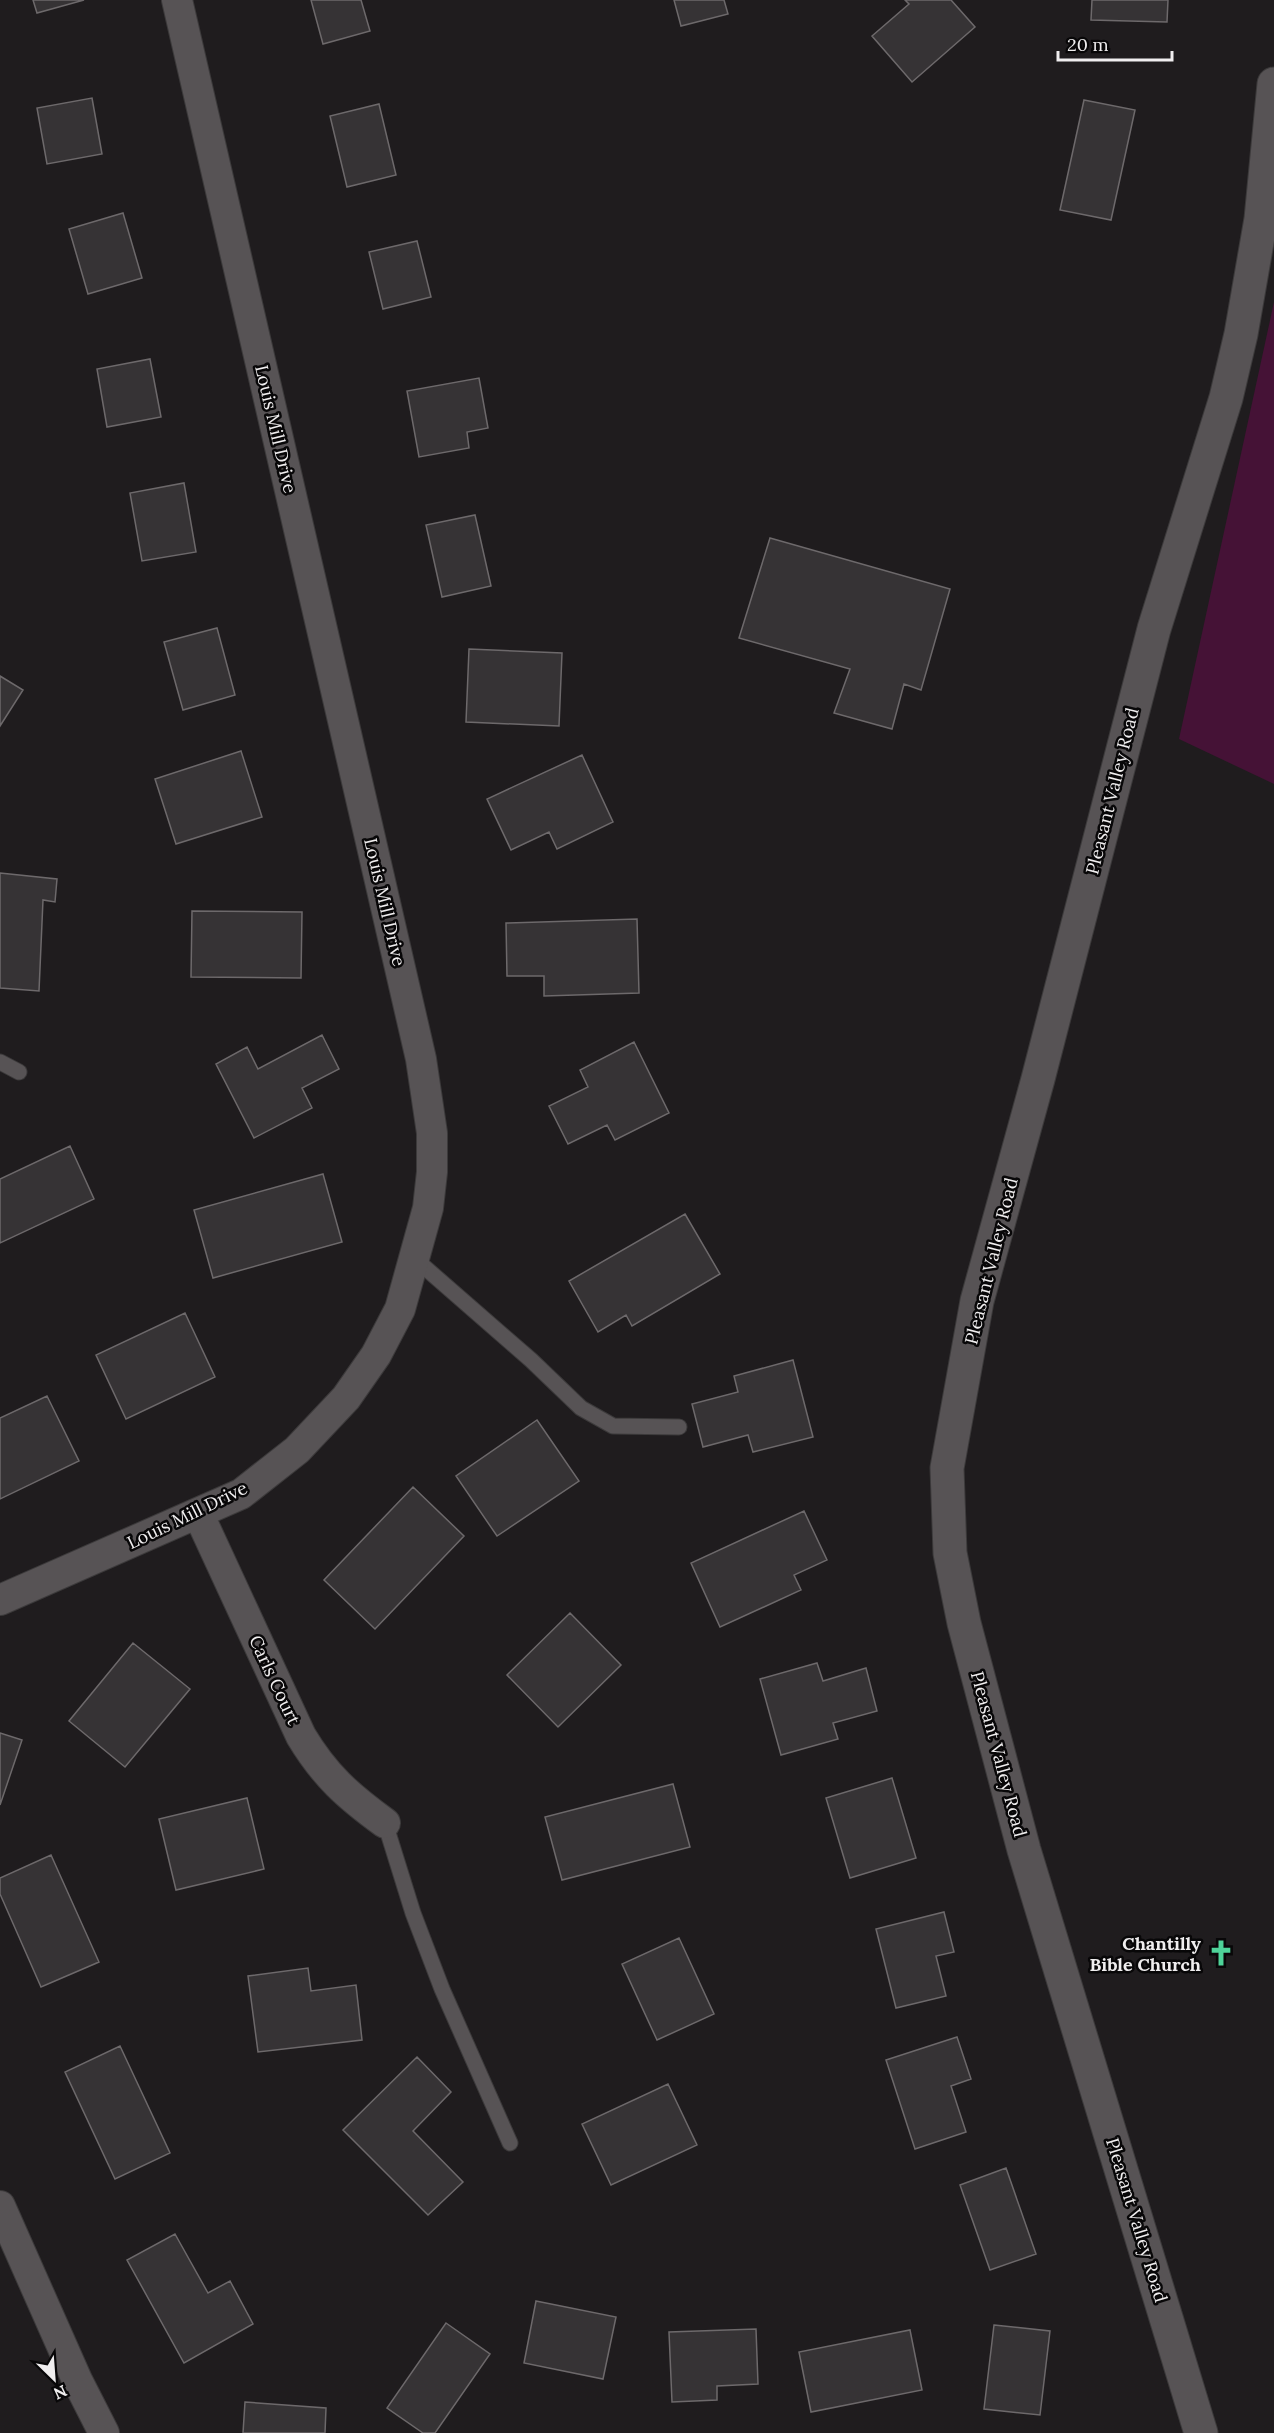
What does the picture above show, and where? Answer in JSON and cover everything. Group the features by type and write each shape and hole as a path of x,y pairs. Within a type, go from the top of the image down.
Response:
{"main road":[{"name":"Pleasant Valley Road","path":"1202,2433 1024,1850 964,1623 950,1552 947,1468 977,1301 1038,1079 1154,629 1226,398 1241,334 1261,219 1274,84"}],"street":[{"name":"Louis Mill Drive","path":"0,1600 241,1494 288,1458 346,1398 376,1355 400,1309 428,1208 432,1172 432,1133 421,1059 177,0"},
{"name":"Carls Court","path":"198,1513 301,1736 315,1760 348,1796 385,1823"},
{"path":"0,2206 77,2380 104,2433"}],"lane":[{"path":"0,1062 19,1072"},
{"path":"414,1257 531,1360 581,1408 613,1426 680,1427"},
{"path":"385,1823 412,1913 442,1989 464,2034 510,2144"}],"shaded area":[{"path":"1274,302 1274,784 1179,739"}],"building":[{"path":"33,0 84,0 37,13"},
{"path":"311,0 361,0 370,31 323,44"},
{"path":"674,0 724,0 728,14 681,26"},
{"path":"905,0 951,0 975,27 912,82 872,36 909,4"},
{"path":"1092,0 1168,0 1167,22 1091,20"},
{"path":"92,98 102,154 47,164 37,108"},
{"path":"1084,100 1135,110 1111,220 1060,210"},
{"path":"379,104 396,175 347,187 330,116"},
{"path":"123,213 142,278 88,294 69,229"},
{"path":"417,241 431,297 383,309 369,252"},
{"path":"150,359 161,417 107,427 97,369"},
{"path":"479,378 488,428 467,432 469,448 419,457 407,391"},
{"path":"184,483 196,552 142,561 130,493"},
{"path":"475,515 491,586 442,597 426,525"},
{"path":"770,538 950,589 921,690 904,684 892,729 834,713 850,669 739,638"},
{"path":"217,628 235,695 183,710 164,642"},
{"path":"469,649 562,653 559,726 466,722"},
{"path":"0,676 23,690 0,726"},
{"path":"241,751 262,817 176,844 155,779"},
{"path":"582,755 613,822 557,849 549,832 511,850 487,799"},
{"path":"0,873 57,879 55,902 43,900 39,991 0,988"},
{"path":"192,911 302,912 301,978 191,977"},
{"path":"637,919 639,993 544,996 544,976 507,976 506,923"},
{"path":"322,1035 339,1069 302,1088 312,1108 254,1138 216,1064 247,1047 258,1069"},
{"path":"634,1042 669,1113 615,1140 607,1125 568,1144 549,1106 588,1087 580,1070"},
{"path":"70,1146 94,1199 0,1243 0,1179"},
{"path":"323,1174 342,1242 213,1278 194,1210"},
{"path":"685,1214 720,1274 632,1326 626,1315 598,1332 569,1281"},
{"path":"185,1313 215,1377 126,1419 96,1355"},
{"path":"793,1360 813,1437 753,1452 748,1435 703,1447 692,1404 738,1392 734,1376"},
{"path":"47,1396 79,1461 0,1499 0,1418"},
{"path":"537,1420 579,1481 497,1536 456,1476"},
{"path":"413,1487 464,1536 375,1629 324,1580"},
{"path":"804,1511 827,1560 794,1575 801,1590 720,1627 691,1563"},
{"path":"570,1613 621,1665 558,1727 507,1675"},
{"path":"133,1643 190,1689 125,1767 69,1721"},
{"path":"817,1663 823,1681 866,1668 877,1711 833,1723 838,1739 781,1755 760,1679"},
{"path":"0,1733 22,1740 0,1805"},
{"path":"892,1778 916,1858 850,1878 826,1798"},
{"path":"673,1784 690,1847 562,1880 545,1817"},
{"path":"247,1798 264,1869 176,1890 159,1819"},
{"path":"51,1855 99,1962 41,1987 0,1894 0,1878"},
{"path":"944,1912 954,1952 936,1956 946,1996 896,2008 876,1929"},
{"path":"679,1938 714,2014 657,2040 622,1964"},
{"path":"308,1968 311,1991 356,1985 362,2040 258,2052 248,1976"},
{"path":"957,2037 971,2079 951,2086 966,2132 915,2149 886,2060"},
{"path":"120,2046 170,2153 115,2179 65,2072"},
{"path":"417,2057 451,2092 413,2131 463,2182 428,2215 343,2130"},
{"path":"668,2084 697,2145 611,2185 582,2124"},
{"path":"1006,2168 1036,2254 990,2270 960,2185"},
{"path":"175,2234 208,2293 230,2281 253,2324 184,2363 127,2260"},
{"path":"536,2301 616,2317 603,2379 524,2363"},
{"path":"446,2323 490,2354 435,2433 423,2433 387,2408"},
{"path":"994,2325 1050,2331 1040,2415 984,2409"},
{"path":"756,2329 758,2384 717,2386 717,2400 672,2402 669,2332"},
{"path":"910,2330 922,2390 811,2412 799,2352"},
{"path":"245,2402 326,2408 325,2433 243,2433"}],"place":[{"name":"Chantilly Bible Church","path":"1221,1953"}]}
